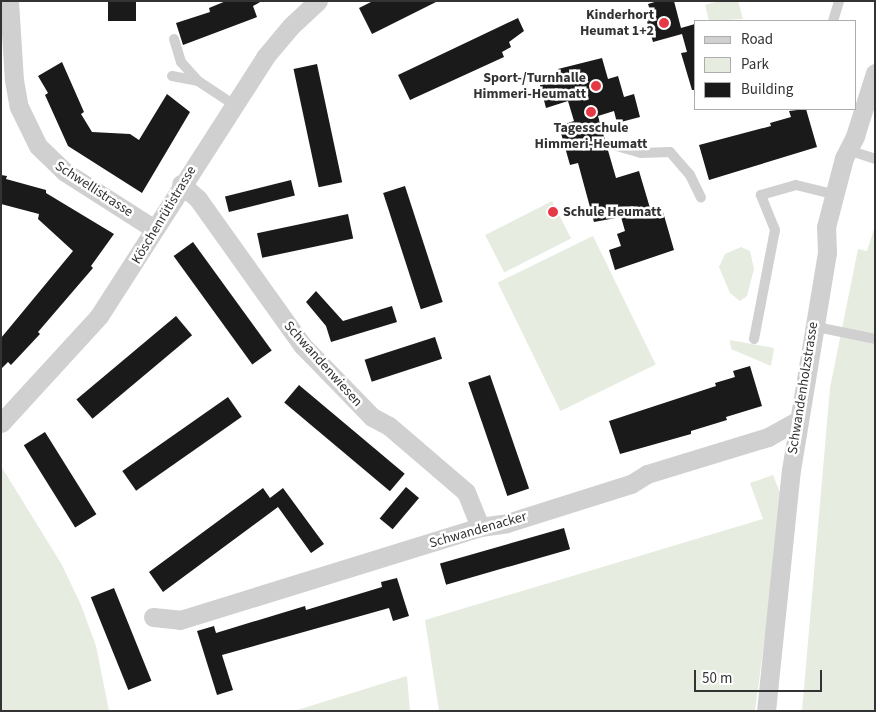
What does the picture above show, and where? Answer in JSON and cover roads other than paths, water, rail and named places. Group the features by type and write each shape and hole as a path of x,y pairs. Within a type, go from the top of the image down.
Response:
{"street":[{"name":"Schwellistrasse","path":"9,1 18,98 27,127 38,146 65,172 154,229"},
{"name":"Köschenrütistrasse","path":"1,423 99,316 181,184 265,57 291,26 318,1"},
{"name":"Schwandenholzstrasse","path":"766,711 768,668 797,421 834,194 875,74"},
{"name":"Schwandenwiesen","path":"181,184 198,199 302,345 372,417 390,426 466,492 480,527"},
{"name":"Schwandenacker","path":"153,617 180,620 480,527 507,523 630,484 647,474 768,437 797,421"}],"lane":[{"path":"833,20 839,1"},
{"path":"174,39 181,62 198,81 233,104"},
{"path":"172,76 198,81"},
{"path":"613,145 641,153 670,152 690,175 701,198"},
{"path":"848,150 875,159"},
{"path":"754,339 775,230 761,196 796,185 834,194"},
{"path":"812,326 875,339"}],"place":[{"name":"Kinderhort Heumat 1+2","path":"664,23"},
{"name":"Sport-/Turnhalle Himmeri-Heumatt","path":"596,86"},
{"name":"Tagesschule Himmeri-Heumatt","path":"591,112"},
{"name":"Schule Heumatt","path":"553,212"}]}
